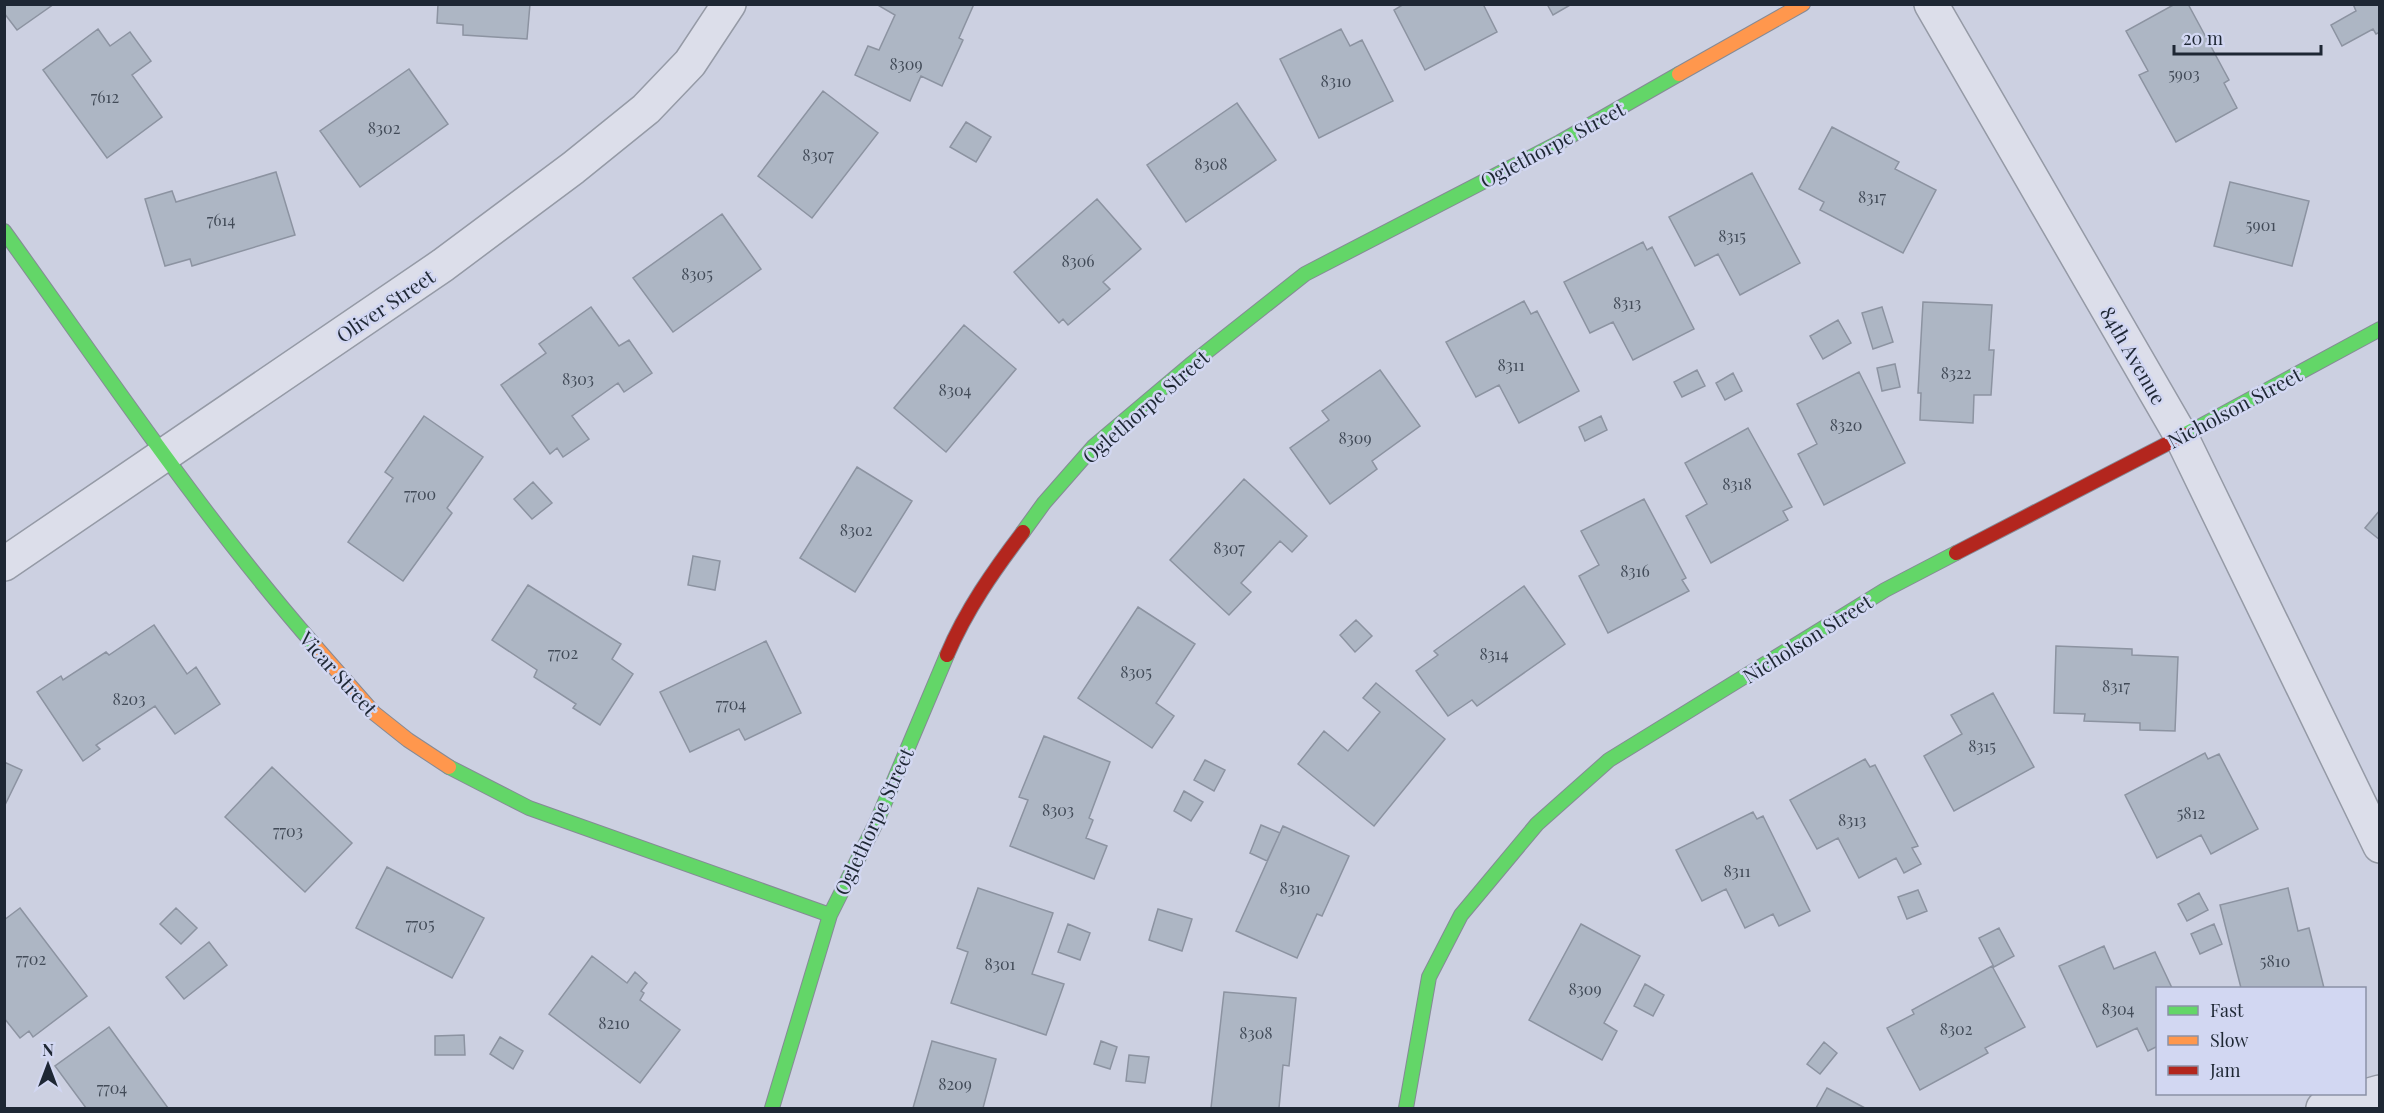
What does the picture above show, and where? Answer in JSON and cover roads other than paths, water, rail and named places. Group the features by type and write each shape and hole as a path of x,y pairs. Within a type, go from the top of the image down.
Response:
{"street":[{"name":"Oliver Street","path":"4,564 443,265 573,168 646,109 690,63 729,4"},
{"name":"Oglethorpe Street","path":"772,1108 830,915 877,821 954,638 991,574 1044,503 1094,446 1190,365 1305,274 1560,142 1803,4"},
{"name":"84th Avenue","path":"1931,4 2181,436 2379,846"},
{"name":"Vicar Street","path":"4,231 165,454 276,601 374,713 408,740 456,772 529,808 830,915"},
{"name":"Nicholson Street","path":"1406,1108 1429,977 1461,915 1537,824 1609,760 1885,590 2181,436 2379,329"},
{"path":"2323,1108 2379,1092"}]}
